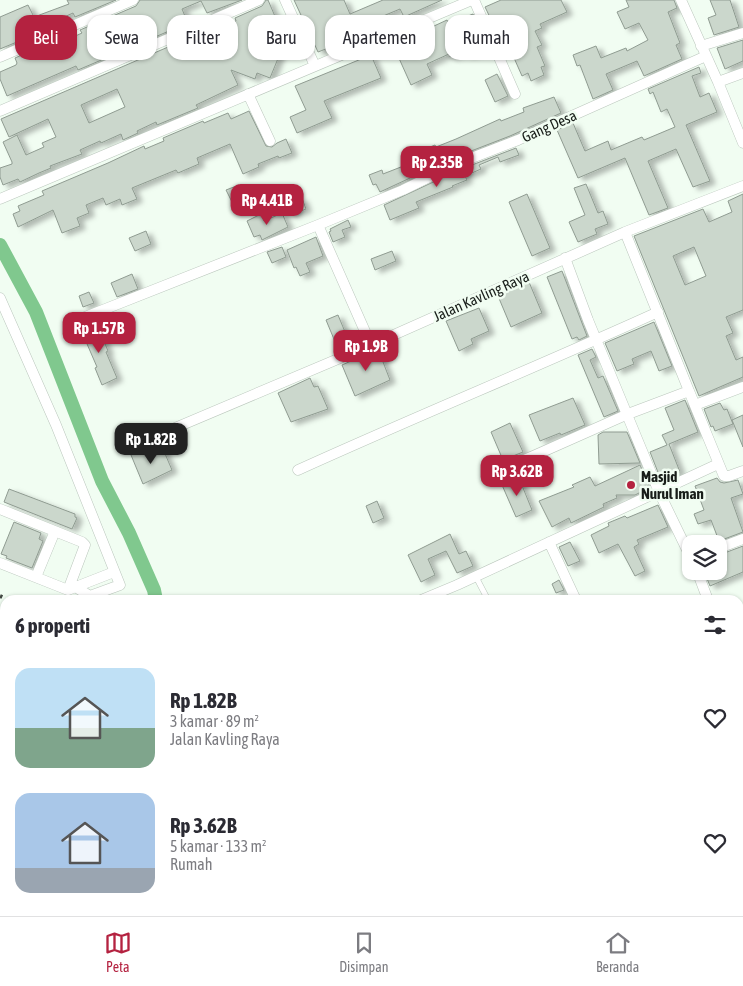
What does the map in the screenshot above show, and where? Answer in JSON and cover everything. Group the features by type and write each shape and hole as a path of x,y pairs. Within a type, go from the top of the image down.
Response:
{"street":[{"path":"0,57 133,0"},
{"path":"0,112 259,0"},
{"path":"285,0 315,66"},
{"path":"0,199 473,0 515,94"},
{"path":"681,0 743,143"},
{"path":"701,46 743,33"},
{"name":"Gang Desa","path":"85,317 403,190 456,164 518,140 706,56"},
{"path":"718,82 743,73"},
{"path":"248,94 270,141"},
{"name":"Jalan Kavling Raya","path":"138,444 370,345 625,232 743,186"},
{"path":"318,225 370,345"},
{"path":"625,232 718,464 726,477 743,471"},
{"path":"566,258 596,340 628,414 658,492 682,540"},
{"path":"0,298 56,425 120,585 93,595"},
{"path":"298,470 411,418 658,312"},
{"path":"695,405 743,387"},
{"path":"497,472 628,414 689,391"},
{"path":"432,595 718,464"},
{"path":"0,509 82,542 85,545 73,589"},
{"path":"36,577 55,531"},
{"path":"727,545 743,539"},
{"path":"549,542 574,595"},
{"path":"0,563 88,595"},
{"path":"73,589 114,572"},
{"path":"700,580 706,595"}],"lane":[{"path":"476,576 486,595"}],"building":[{"path":"67,0 116,0 77,16 73,13 69,15 39,15 69,4"},
{"path":"140,0 242,0 207,13 201,1 182,9 184,15 167,15 167,32 157,36 157,15 115,15 136,6"},
{"path":"268,0 274,15 248,15 248,60 277,60 270,78 257,73 255,79 231,70 238,85 196,105 198,108 157,125 156,122 123,140 121,134 101,143 100,141 80,150 82,154 50,166 51,168 20,182 18,179 3,185 0,177 0,168 12,164 12,162 3,142 17,135 26,155 44,147 42,143 56,137 48,119 9,137 1,119 138,60 157,60 157,52 167,47 167,60 238,60 238,17 262,6","holes":["117,89 125,107 89,123 81,105"]},
{"path":"294,0 344,0 350,14 383,0 442,0 408,15 403,15 400,9 386,15 325,15 325,49 318,52 315,46 315,15 301,15"},
{"path":"501,0 561,0 567,12 540,24 542,28 535,31 542,45 537,47 545,66 541,67 544,75 531,81 528,73 522,76 515,60 528,60 528,15 489,15 485,7"},
{"path":"626,0 674,0 677,8 668,12 680,43 676,45 682,59 644,76 637,61 606,74 613,90 593,99 580,65 577,66 573,55 596,46 601,58 626,48 627,51 648,40 639,23 625,29 617,12 629,7"},
{"path":"710,0 730,0 739,27 714,35 708,18 716,15"},
{"path":"28,5 33,15 15,15 15,43 0,49 0,17"},
{"path":"445,21 445,56 427,64 432,75 411,85 400,60 435,60 435,26"},
{"path":"87,27 87,60 101,60 78,70 76,66 7,96 0,79 0,72 16,65 16,60 77,60 77,35 82,33 80,30"},
{"path":"743,40 743,61 725,69 717,48"},
{"path":"359,60 373,60 381,78 324,101 332,118 297,133 290,117 306,110 295,86"},
{"path":"699,67 701,73 692,76 700,97 709,93 717,112 686,125 710,181 693,187 676,149 648,161 668,208 649,215 625,158 578,178 557,130 573,123 585,151 608,141 611,150 642,137 644,140 675,127 667,109 661,112 653,92 650,94 648,89"},
{"path":"497,74 508,96 495,102 485,80"},
{"path":"554,97 561,113 510,136 453,158 380,192 376,184 373,185 369,175 382,170 383,174 406,165 404,160 421,153 420,151 456,139 500,119 501,121 524,112 523,108"},
{"path":"249,111 266,146 272,147 286,139 292,153 258,164 259,167 243,174 230,144 197,158 199,164 178,173 176,170 132,188 137,199 122,205 120,199 106,205 103,198 86,205 89,213 77,218 80,226 62,233 53,210 18,227 13,214 20,211 18,206 44,195 42,191 144,146 145,149 164,141 163,138 203,121 204,123 228,113 231,119"},
{"path":"516,148 519,155 500,162 498,157 479,165 481,169 465,176 467,180 416,202 419,208 390,220 384,205 459,170"},
{"path":"586,184 598,213 603,211 608,224 595,229 597,234 578,242 569,222 585,215 574,188"},
{"path":"239,185 248,204 236,210 226,190"},
{"path":"527,194 550,248 532,256 509,202"},
{"path":"743,194 743,310 726,317 733,333 726,336 736,360 743,357 743,377 699,396 634,236 703,209 709,222 732,212 728,201","holes":["694,247 706,276 685,285 673,256"]},
{"path":"302,198 306,209 291,215 286,204"},
{"path":"282,213 288,227 262,240 260,235 254,237 247,221 261,214 264,221"},
{"path":"348,220 351,227 342,230 345,237 333,242 329,232 331,231 330,229"},
{"path":"146,231 151,244 135,251 129,238"},
{"path":"316,237 323,256 306,263 310,272 300,276 296,267 294,268 287,250"},
{"path":"282,247 286,257 272,263 267,252"},
{"path":"392,251 396,261 375,270 371,259"},
{"path":"562,271 587,336 579,340 577,337 572,339 547,277"},
{"path":"132,274 138,289 117,297 111,283"},
{"path":"529,282 542,313 511,327 498,296"},
{"path":"89,292 94,303 83,307 79,296"},
{"path":"479,308 489,331 471,339 473,344 459,351 446,321"},
{"path":"338,315 348,339 336,344 326,320"},
{"path":"654,322 672,366 659,371 651,351 632,359 634,364 617,371 605,343"},
{"path":"97,324 117,378 102,385 95,368 97,367 81,330"},
{"path":"378,349 390,380 355,396 342,365"},
{"path":"592,349 596,357 590,360 598,378 603,376 618,411 604,417 578,355"},
{"path":"310,378 314,387 318,386 328,409 291,422 278,393"},
{"path":"573,398 585,425 540,441 529,415"},
{"path":"685,400 698,432 669,444 680,472 661,480 650,452 667,445 662,435 674,430 665,408"},
{"path":"720,403 724,410 727,409 733,424 715,431 713,426 711,427 704,409"},
{"path":"743,415 743,447 732,420"},
{"path":"510,423 523,452 503,460 491,432"},
{"path":"603,432 627,432 640,463 599,464 598,435"},
{"path":"148,448 151,454 163,449 172,470 143,484 131,455"},
{"path":"640,465 649,485 647,489 635,495 616,495 617,498 603,504 604,507 571,523 569,518 552,527 539,501 574,487 572,485 590,477 595,486"},
{"path":"519,478 532,510 516,517 502,485"},
{"path":"717,478 720,482 724,483 738,480 743,494 731,498 743,532 727,538 727,535 717,535 711,520 698,524 694,514 704,510 695,486"},
{"path":"9,489 75,514 77,518 72,529 4,502"},
{"path":"377,501 384,518 373,523 366,506"},
{"path":"658,505 668,527 637,540 639,544 634,547 645,571 635,576 618,544 599,553 591,535 609,526 608,523 625,516 627,518"},
{"path":"14,522 41,533 39,539 43,541 32,568 6,558 7,556 1,554"},
{"path":"450,534 459,554 466,551 473,566 457,573 446,551 428,559 435,575 421,582 408,555"},
{"path":"570,542 580,561 568,566 559,547"},
{"path":"743,546 743,572 727,579 727,552"},
{"path":"559,580 564,590 556,593 552,584"},
{"path":"708,580 724,580 710,586"}],"waterway":[{"path":"0,245 36,312 102,481 129,533 155,595"}],"place":[{"name":"Masjid Nurul Iman","path":"631,485"}]}
